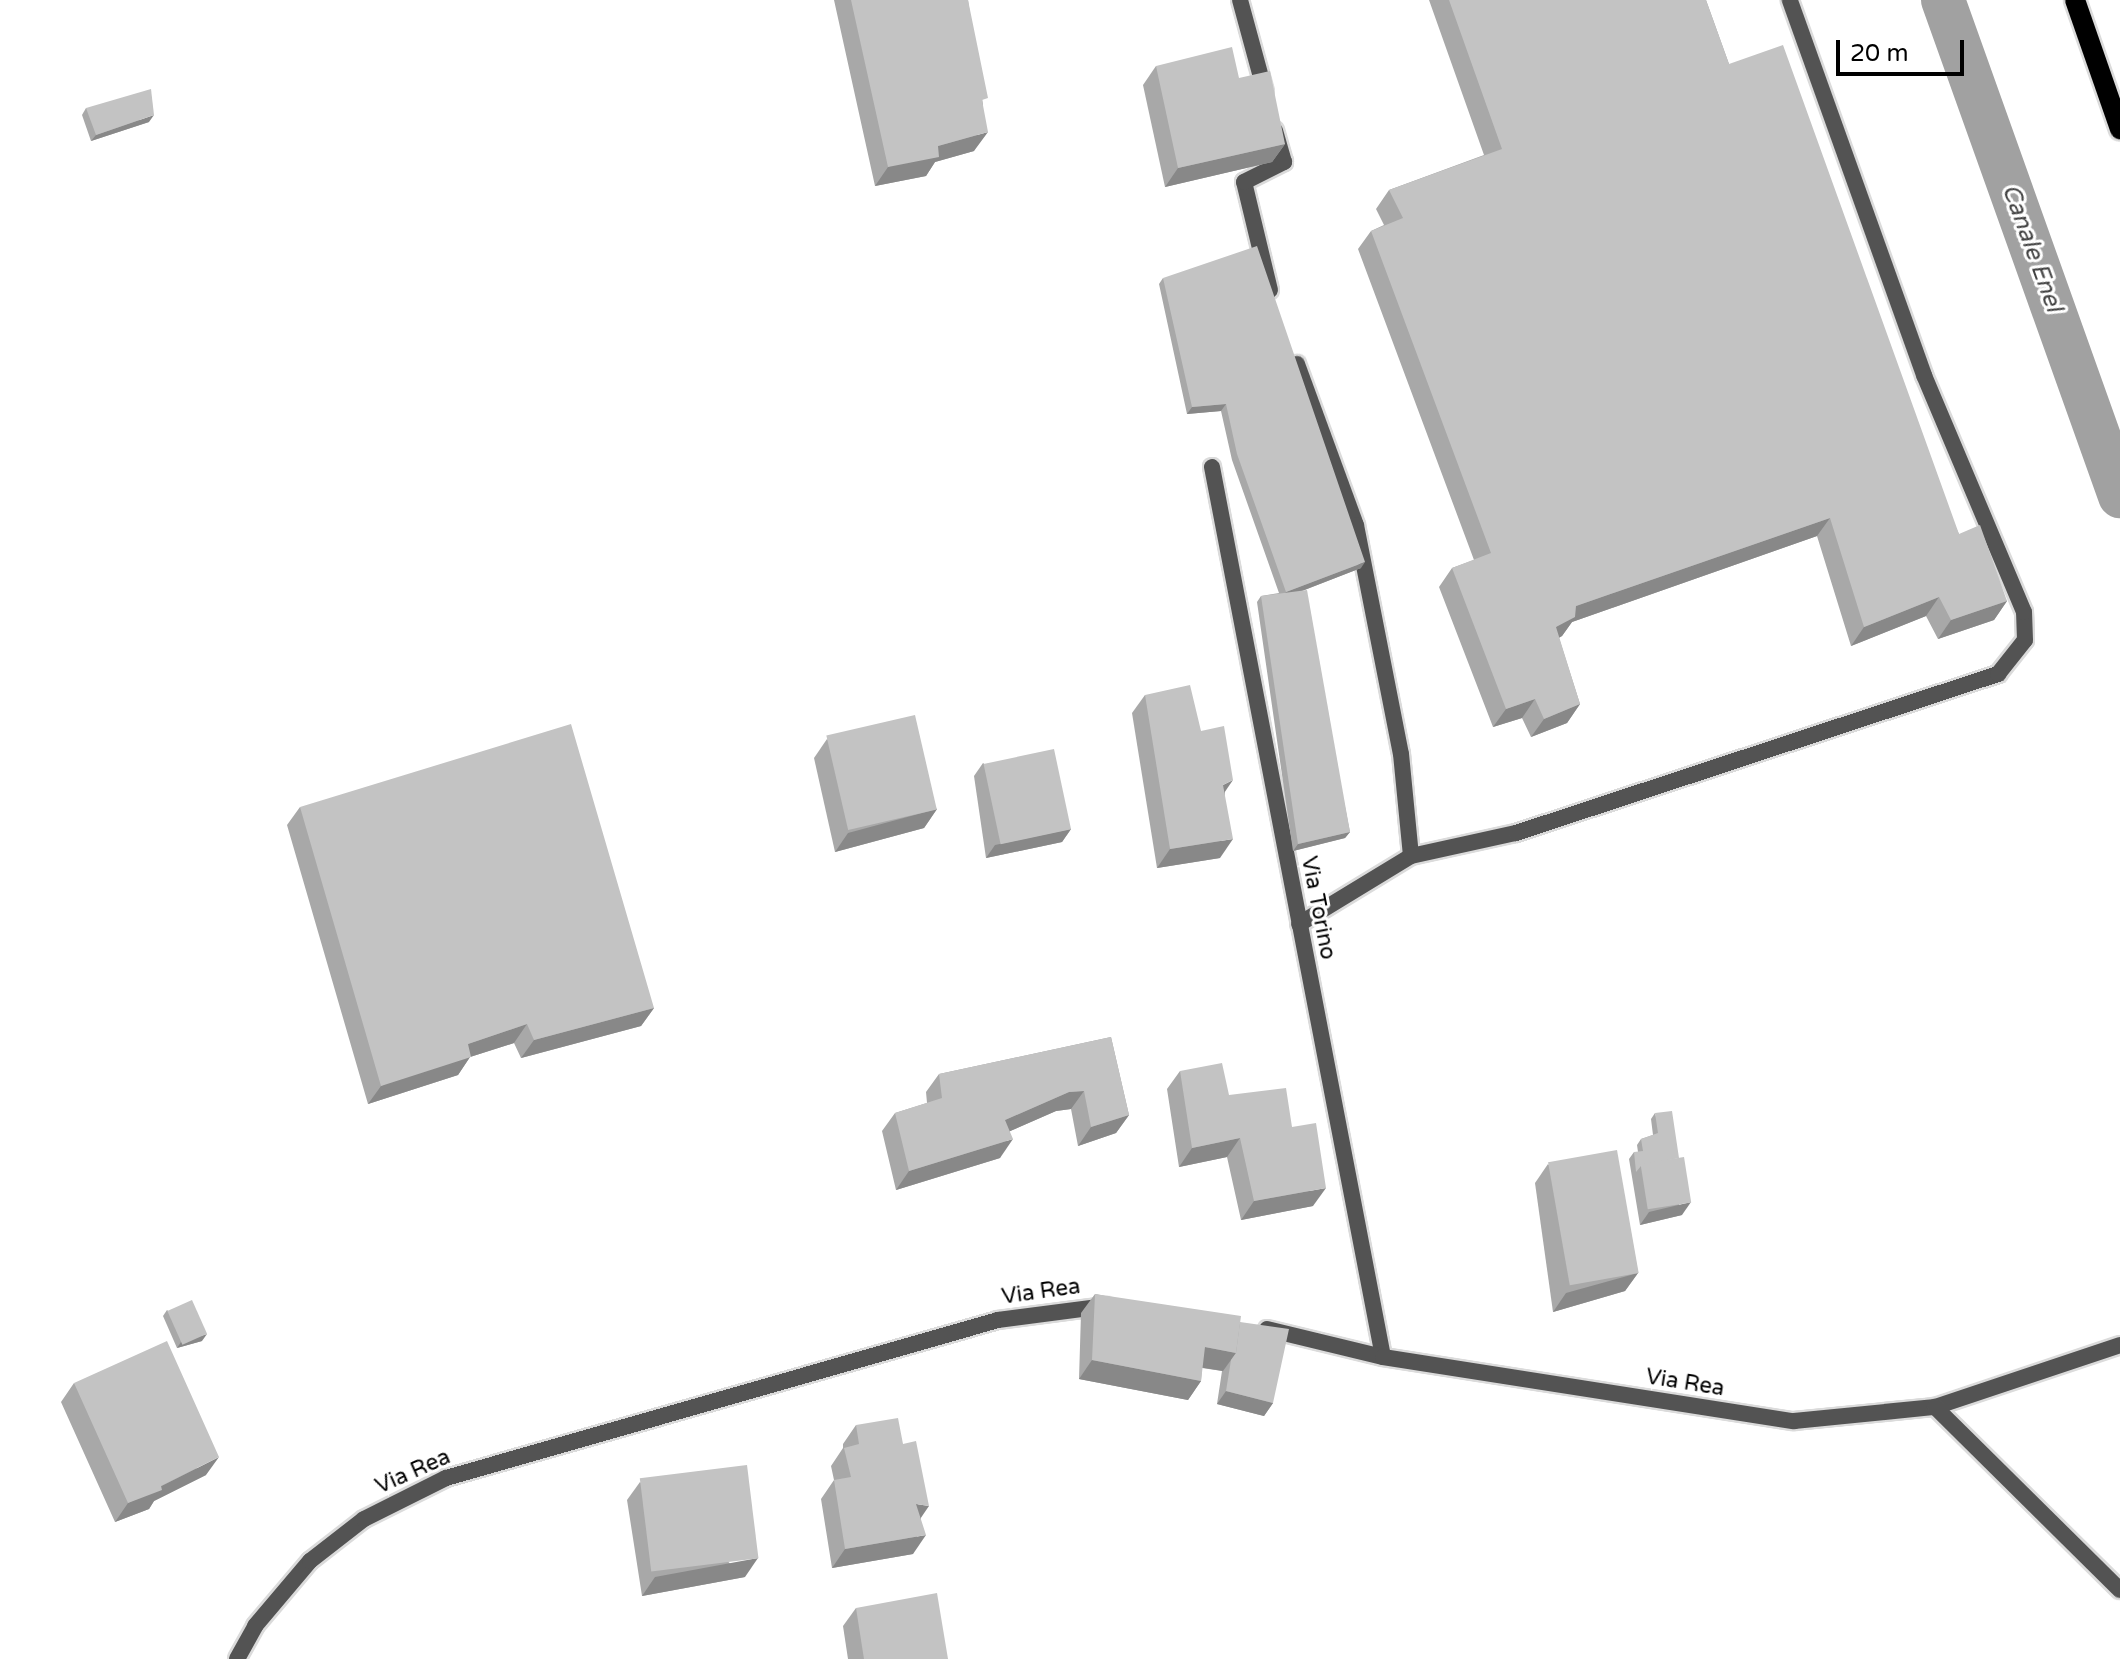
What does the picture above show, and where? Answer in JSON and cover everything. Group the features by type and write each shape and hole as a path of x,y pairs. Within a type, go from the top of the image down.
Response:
{"main road":[{"path":"2075,0 2120,129"}],"street":[{"path":"1240,0 1284,162 1244,182 1276,304"},
{"path":"1299,924 1411,856 1516,833 1998,674 2025,640 2024,612 1924,375 1790,0"},
{"path":"1292,349 1356,525 1401,754 1411,856"},
{"name":"Via Torino","path":"1212,467 1383,1357"},
{"name":"Via Rea","path":"237,1659 255,1626 310,1561 364,1519 446,1478 998,1320 1126,1305"},
{"name":"Via Rea","path":"1249,1324 1383,1357 1794,1421 1935,1407 2120,1345"},
{"path":"1935,1407 2120,1590"}],"building":[{"path":"851,0 968,0 988,98 982,100 988,132 938,146 939,157 888,167"},
{"path":"1449,0 1706,0 1729,64 1783,45 1959,534 1980,525 2007,601 1951,620 1939,597 1864,627 1830,518 1576,606 1575,617 1556,627 1580,704 1544,719 1535,699 1506,709 1452,568 1491,553 1371,231 1403,218 1389,190 1502,149"},
{"path":"1232,47 1239,78 1270,71 1285,144 1178,168 1156,66"},
{"path":"151,89 154,115 96,135 86,108"},
{"path":"1257,246 1365,562 1286,592 1237,454 1226,404 1192,407 1163,278"},
{"path":"1307,590 1350,832 1298,844 1261,596"},
{"path":"1190,685 1201,731 1224,726 1233,780 1223,785 1233,839 1170,849 1145,695"},
{"path":"915,715 937,810 848,830 826,735"},
{"path":"571,724 654,1008 534,1040 527,1024 468,1044 471,1057 381,1086 300,807"},
{"path":"1054,749 1071,829 1001,844 984,764"},
{"path":"1111,1037 1129,1115 1091,1127 1084,1091 1069,1092 1005,1120 1013,1139 909,1171 895,1113 942,1098 939,1074"},
{"path":"1222,1063 1229,1095 1286,1088 1292,1127 1316,1123 1326,1188 1254,1201 1240,1138 1192,1148 1180,1071"},
{"path":"1672,1111 1679,1158 1641,1166 1636,1172 1634,1152 1643,1151 1641,1139 1658,1133 1655,1113"},
{"path":"1617,1150 1639,1273 1570,1285 1548,1162"},
{"path":"1684,1157 1691,1202 1648,1209 1641,1164"},
{"path":"1095,1294 1241,1316 1236,1353 1205,1347 1201,1381 1092,1360"},
{"path":"192,1300 207,1334 182,1345 167,1311"},
{"path":"1240,1322 1289,1329 1273,1403 1226,1391"},
{"path":"167,1341 219,1457 161,1486 162,1490 128,1503 74,1383"},
{"path":"898,1418 903,1444 916,1441 929,1506 916,1504 926,1535 845,1549 834,1480 851,1477 844,1448 859,1444 856,1425"},
{"path":"747,1465 758,1558 651,1571 640,1478"},
{"path":"937,1593 948,1659 864,1659 856,1608"}],"waterway":[{"name":"Canale Enel","path":"1943,0 2120,496"}]}
